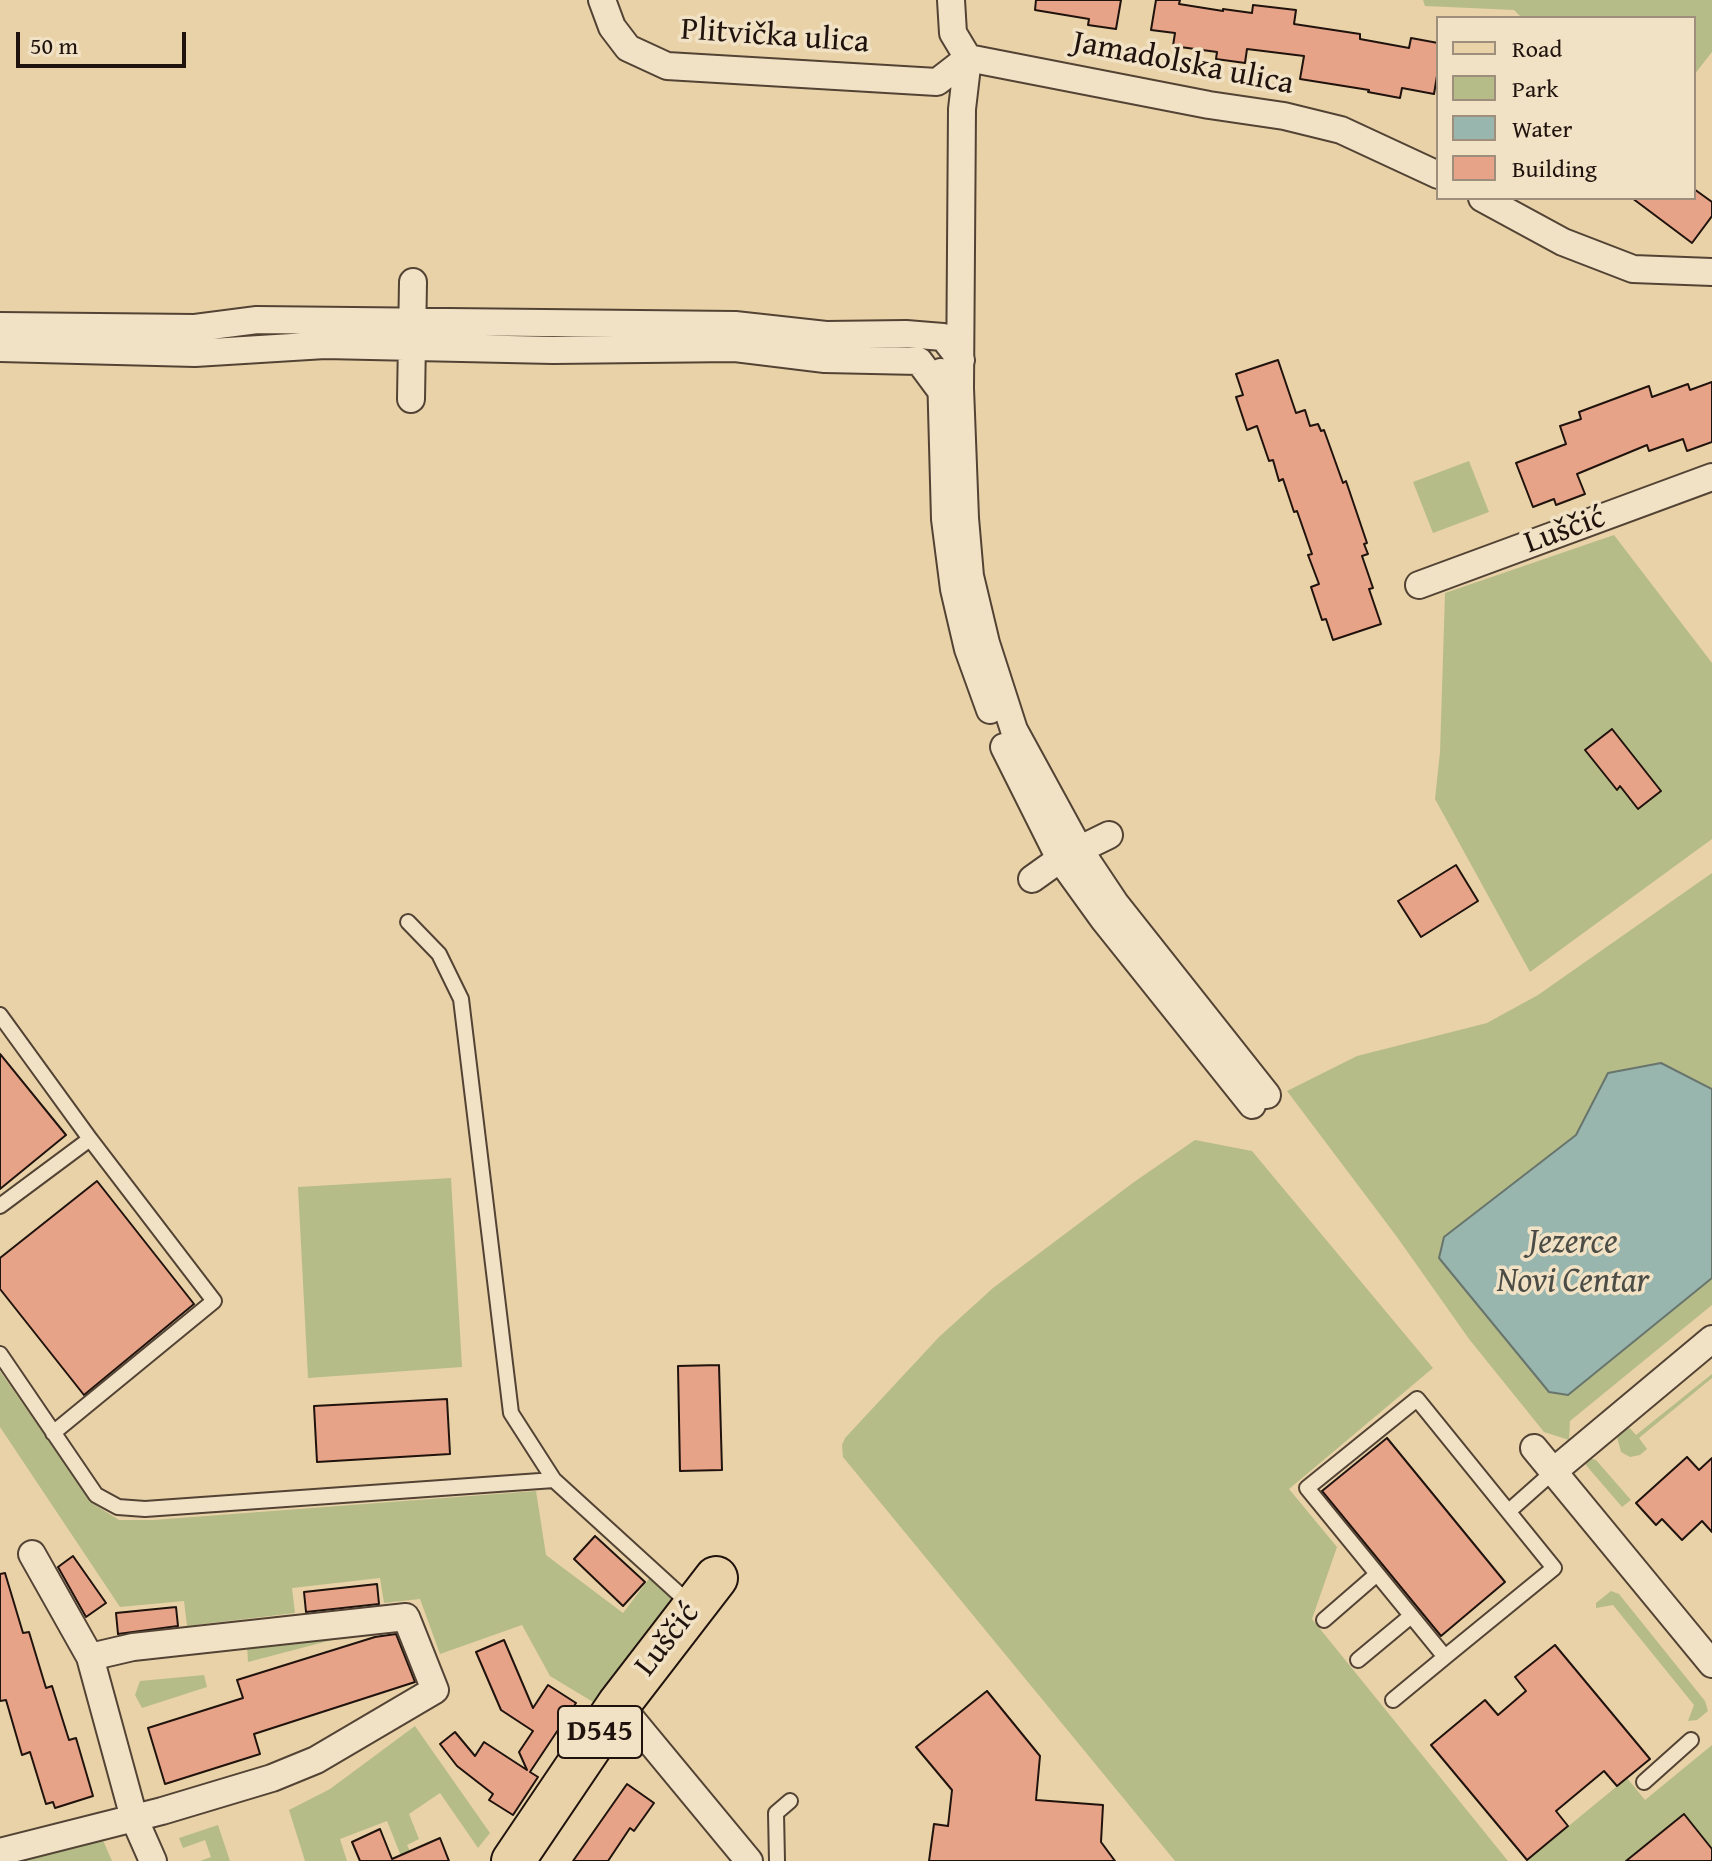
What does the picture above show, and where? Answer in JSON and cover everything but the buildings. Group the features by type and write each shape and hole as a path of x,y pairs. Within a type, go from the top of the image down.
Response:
{"main road":[{"name":"Luščić","path":"513,1861 619,1704 705,1592"}],"street":[{"name":"Plitvička ulica","path":"602,0 612,27 628,48 667,66 937,82 968,58"},
{"path":"951,0 953,33 968,58 962,109 960,287 965,518 970,576 986,643 1014,730 1070,854"},
{"name":"Jamadolska ulica","path":"968,58 1209,105 1284,116 1341,130 1436,174"},
{"path":"1486,200 1563,242 1633,269 1712,272"},
{"path":"411,399 413,282"},
{"path":"960,287 943,337 939,388 945,519 954,589 968,649 1000,737 1025,794 1070,854 1115,903 1260,1100"},
{"path":"0,326 195,328 257,320 412,336 735,348 825,359 919,361 943,337"},
{"path":"0,348 195,353 412,336 735,325 826,335 943,337 961,360"},
{"path":"919,361 939,388"},
{"name":"Luščić","path":"1419,585 1712,477"},
{"path":"1032,879 1070,854 1109,835"},
{"path":"1554,1471 1712,1339"},
{"path":"1534,1448 1712,1664"},
{"path":"32,1554 90,1657 134,1818 153,1861"},
{"path":"0,1852 272,1778 316,1760 435,1690 406,1617 133,1647 90,1657"},
{"path":"619,1704 749,1861"}],"lane":[{"path":"408,922 439,954 461,999 511,1413 554,1480 705,1592"},
{"path":"0,1015 214,1301 53,1433"},
{"path":"0,1206 90,1139"},
{"path":"0,1354 96,1495 118,1507 145,1509 554,1480"},
{"path":"1393,1700 1554,1568 1417,1399 1307,1488 1445,1657"},
{"path":"1509,1511 1554,1471"},
{"path":"1324,1620 1377,1574"},
{"path":"1358,1660 1411,1616"},
{"path":"1644,1782 1691,1740"},
{"path":"777,1861 776,1813 790,1801"}],"green space":[{"path":"1423,0 1712,0 1712,52 1696,72 1696,16 1520,16 1514,10 1425,6"},
{"path":"1469,461 1489,512 1433,533 1413,482"},
{"path":"1614,535 1712,663 1712,839 1530,972 1435,799 1440,752 1445,593"},
{"path":"1712,873 1712,1089 1661,1063 1588,1116 1576,1135 1445,1237 1439,1257 1549,1392 1567,1395 1712,1278 1712,1305 1570,1421 1569,1440 1544,1432 1469,1339 1287,1091 1357,1056 1487,1023 1538,995"},
{"path":"1195,1140 1252,1151 1433,1368 1289,1489 1337,1547 1312,1619 1508,1861 1175,1861 843,1457 845,1438 939,1337 993,1288"},
{"path":"451,1178 462,1367 308,1378 298,1187"},
{"path":"0,1371 92,1503 119,1520 536,1491 546,1555 623,1613 651,1576 682,1604 603,1708 550,1676 522,1625 440,1654 420,1599 384,1603 380,1578 292,1588 295,1613 187,1626 184,1601 120,1607 0,1427"},
{"path":"1712,1374 1712,1378 1639,1438 1647,1449 1640,1455 1630,1457 1621,1452 1617,1437 1627,1425 1636,1435"},
{"path":"1589,1458 1596,1460 1631,1500 1622,1507 1585,1464"},
{"path":"1611,1591 1619,1594 1705,1701 1708,1711 1697,1720 1688,1721 1694,1705 1613,1605 1596,1608 1596,1603"},
{"path":"374,1629 248,1662 247,1646"},
{"path":"204,1675 207,1687 142,1708 135,1695 140,1681"},
{"path":"415,1726 490,1833 478,1848 440,1793 409,1814 419,1839 407,1845 415,1861 403,1861 387,1821 340,1839 347,1861 305,1861 289,1810 330,1789"},
{"path":"1712,1745 1712,1849 1684,1815 1642,1861 1526,1861 1627,1778 1645,1800"},
{"path":"218,1825 230,1861 200,1861 211,1857 205,1840 183,1848 179,1838"},
{"path":"102,1838 112,1861 15,1861"}],"water":[{"name":"Jezerce Novi Centar","path":"1661,1063 1712,1089 1712,1278 1568,1395 1549,1392 1439,1258 1444,1237 1576,1135 1608,1073"}]}
